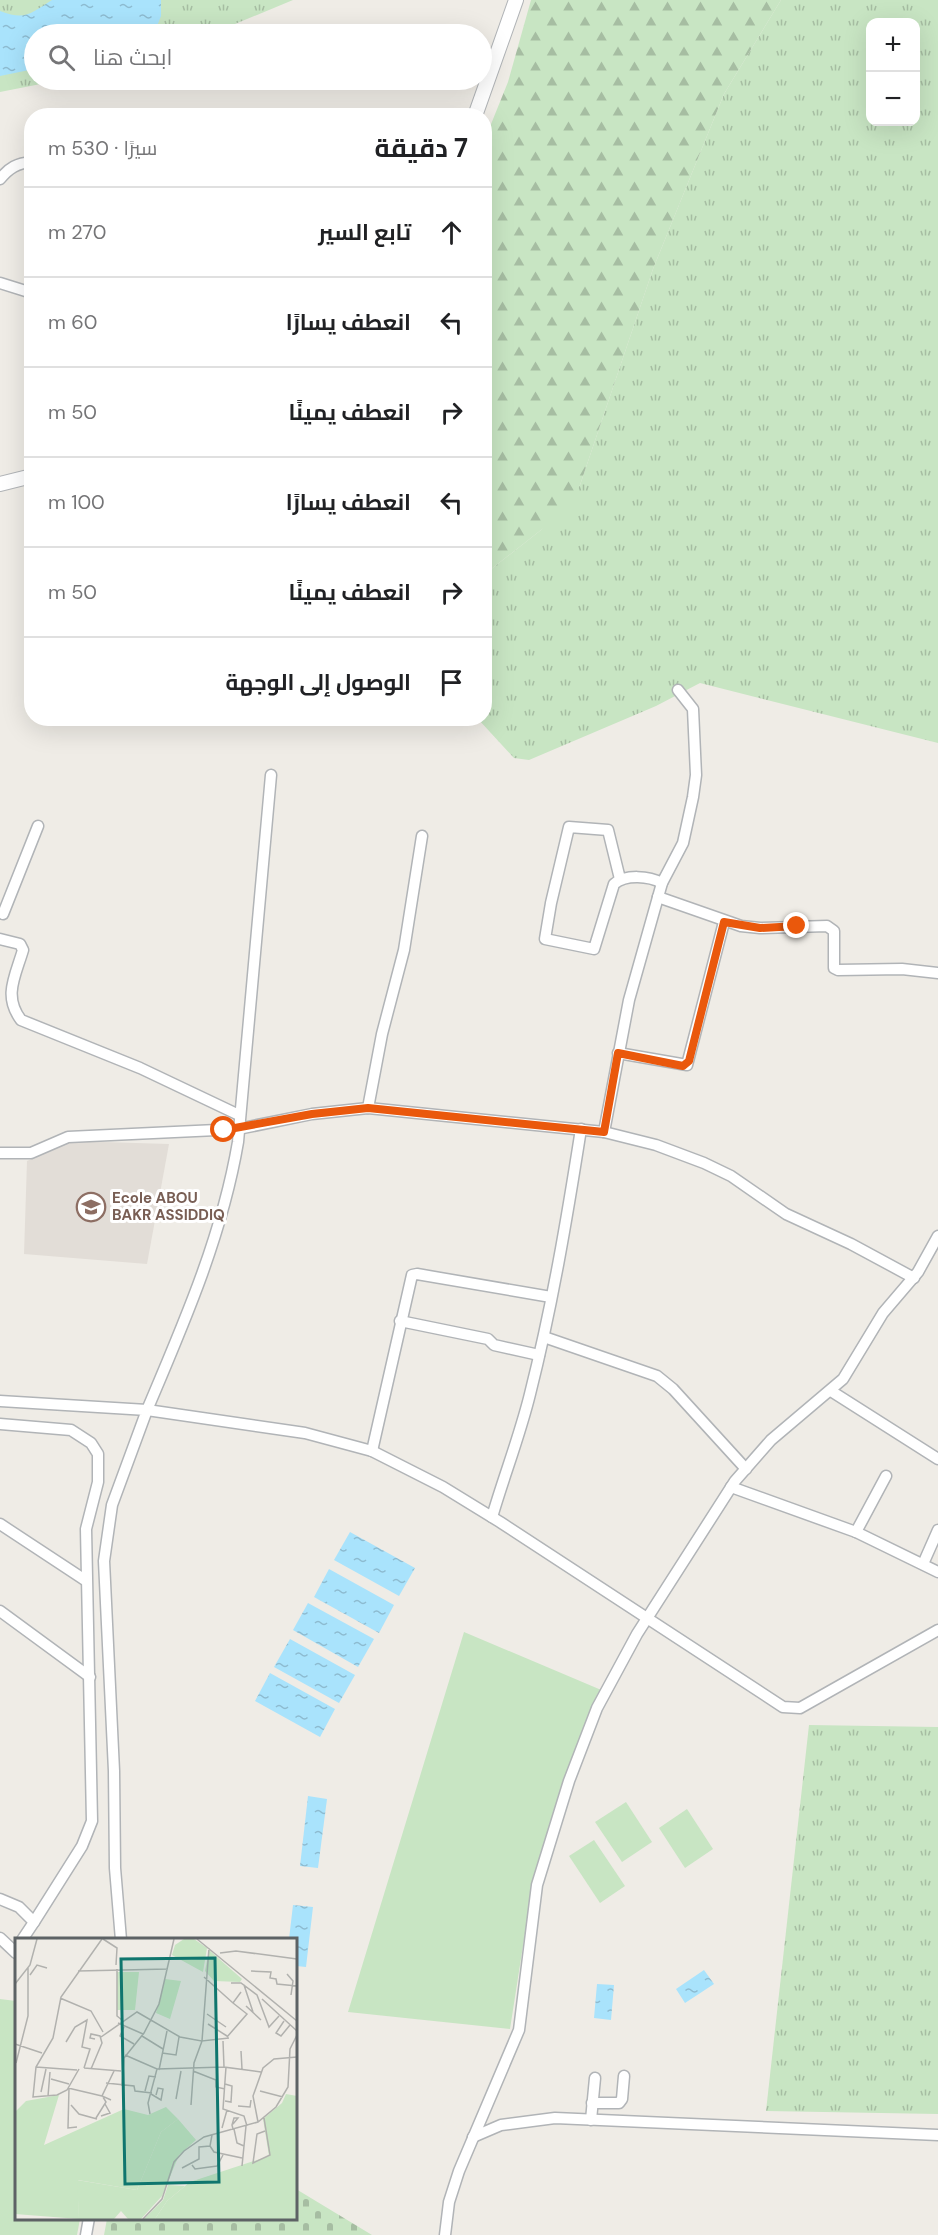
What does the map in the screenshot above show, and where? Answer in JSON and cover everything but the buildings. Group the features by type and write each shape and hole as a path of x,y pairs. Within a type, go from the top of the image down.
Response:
{"street":[{"path":"492,68 516,0"},
{"path":"478,108 484,90"},
{"path":"0,179 8,170 24,163"},
{"path":"0,283 24,290"},
{"path":"0,484 24,478"},
{"path":"604,1132 618,1053 658,897 662,883 683,843 696,782 693,710 678,690"},
{"path":"121,1938 115,1868 114,1771 104,1561 112,1505 147,1410 196,1294 230,1190 238,1129 271,775"},
{"path":"3,914 38,826"},
{"path":"620,879 608,830 568,827 545,939 594,949 614,884 620,879 652,878 662,883"},
{"path":"368,1108 382,1034 404,950 422,836"},
{"path":"0,882 13,885"},
{"path":"658,897 724,922 760,928 827,926 834,931 834,968 838,970 902,969 938,973"},
{"path":"618,1053 687,1065 724,922"},
{"path":"0,939 20,944 22,950 11,993 12,1008 21,1020 140,1068 239,1114"},
{"path":"0,1153 31,1153 61,1138 80,1135 238,1129 312,1114 368,1108 604,1132 656,1145 704,1163 731,1176 786,1214 872,1254 914,1278"},
{"path":"492,1516 529,1397 544,1337 582,1129"},
{"path":"445,2235 449,2202 472,2137 519,2030 537,1885 569,1781 597,1708 638,1634 731,1486 800,1414 843,1379 883,1313 914,1278 938,1236"},
{"path":"372,1451 410,1279 417,1274 551,1298"},
{"path":"400,1321 488,1339 494,1345 539,1355"},
{"path":"544,1337 657,1376 673,1389 746,1469"},
{"path":"831,1390 938,1459"},
{"path":"0,1401 147,1410 305,1433 372,1451 443,1487 492,1516 649,1617 775,1703 791,1709 800,1708 938,1630"},
{"path":"0,1424 71,1430 91,1443 98,1454 98,1482 86,1529 85,1580 89,1615 92,1821 82,1846 23,1938"},
{"path":"856,1532 886,1476"},
{"path":"731,1486 856,1532 938,1572"},
{"path":"0,1524 85,1580"},
{"path":"923,1564 938,1530"},
{"path":"0,1611 90,1677"},
{"path":"0,1899 19,1907 34,1922"},
{"path":"0,1938 15,1950"},
{"path":"592,2103 619,2103 622,2099 624,2076"},
{"path":"591,2120 595,2078"},
{"path":"472,2137 501,2125 518,2121 555,2118 938,2135"},
{"path":"86,2235 89,2220"}],"shaded area":[{"name":"Ecole ABOU BAKR ASSIDDIQ","path":"70,1141 169,1144 147,1264 24,1254 27,1161"}],"green space":[{"path":"0,0 293,0 235,24 24,24 24,87 0,92"},
{"path":"531,0 781,0 724,94 653,269 580,485 569,508 492,568 492,122 508,82"},
{"path":"781,0 938,0 938,743 700,683 656,706 529,760 514,758 484,726 492,726 492,568 541,530 580,485 653,269 724,94"},
{"path":"464,1632 606,1692 532,1888 510,2029 348,2012"},
{"path":"809,1725 938,1727 938,2114 766,2111"},
{"path":"626,1802 652,1842 622,1862 595,1822"},
{"path":"687,1809 713,1849 685,1868 659,1828"},
{"path":"594,1840 625,1886 600,1903 569,1856"},
{"path":"0,1999 15,2001 15,2220 80,2220 77,2235 0,2235"},
{"path":"297,2190 372,2235 104,2235 107,2220 297,2220"}],"water":[{"path":"52,0 161,0 161,16 158,24 24,24 24,71 0,76 0,11 16,15 33,12"},
{"path":"350,1532 415,1568 399,1596 334,1560"},
{"path":"329,1569 394,1605 379,1633 314,1597"},
{"path":"308,1603 374,1639 358,1667 293,1630"},
{"path":"290,1639 355,1675 339,1703 274,1667"},
{"path":"270,1673 335,1709 320,1737 255,1701"},
{"path":"308,1796 327,1799 318,1868 300,1866"},
{"path":"293,1905 313,1907 306,1967 297,1966 297,1938 289,1938"},
{"path":"704,1970 714,1984 685,2003 676,1989"},
{"path":"597,1984 614,1985 611,2020 594,2018"}],"place":[{"name":"Ecole ABOU BAKR ASSIDDIQ","path":"91,1207"}],"route":[{"path":"224,1130 312,1114 368,1108 509,1120 604,1132 618,1053 687,1065 724,922 760,928 797,926"}]}
